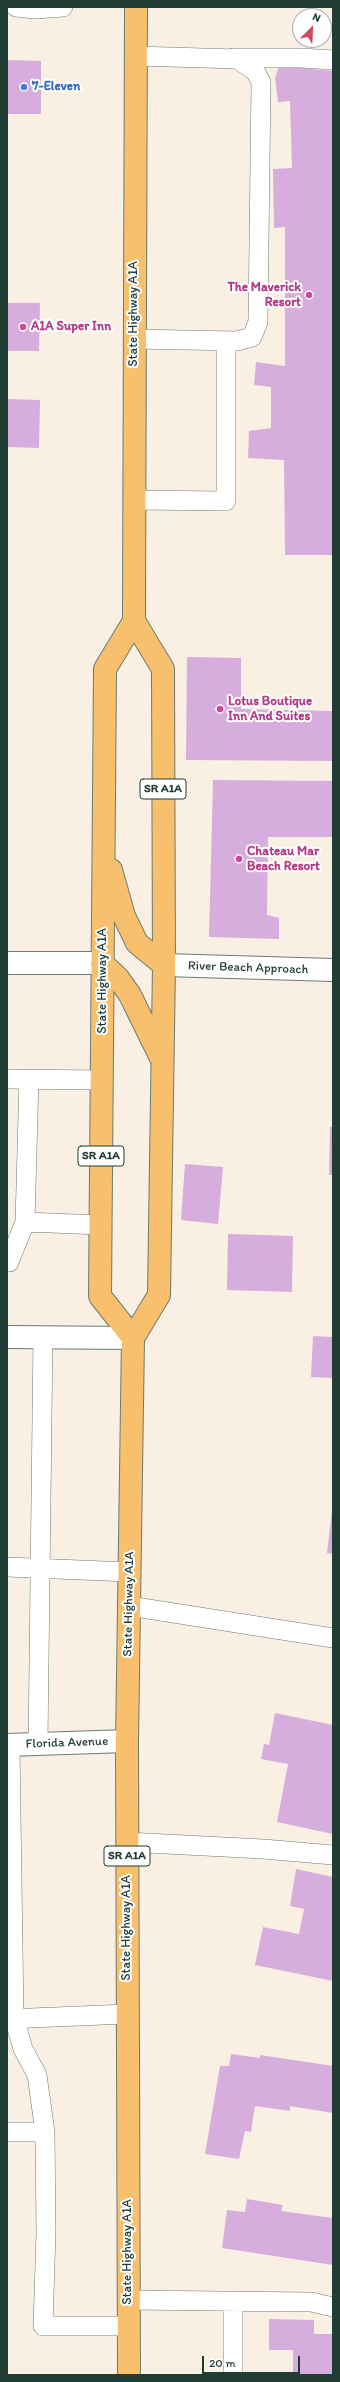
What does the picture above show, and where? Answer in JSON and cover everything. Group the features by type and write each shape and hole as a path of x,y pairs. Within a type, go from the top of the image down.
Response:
{"main road":[{"name":"State Highway A1A","path":"129,2375 127,1741 133,1338 100,1296 104,668 134,621 136,7"},
{"name":"SR A1A","path":"133,1338 159,1295 164,965 163,669 134,621"},
{"path":"104,820 113,881 124,916 137,943 164,965"},
{"path":"102,963 118,978 130,995 162,1060"}],"street":[{"path":"7,963 102,963"},
{"name":"River Beach Approach","path":"164,965 333,970"},
{"path":"7,1337 133,1338"},
{"name":"Florida Avenue","path":"8,1745 127,1741"}],"lane":[{"path":"16,7 63,7"},
{"path":"136,56 301,58 333,60"},
{"path":"134,339 237,341 252,337 258,322 261,82 255,71 236,59 228,58"},
{"path":"135,500 226,501 226,341"},
{"path":"7,1079 102,1080"},
{"path":"7,1262 9,1262 25,1222 29,1079"},
{"path":"25,1222 101,1225"},
{"path":"38,1744 43,1337"},
{"path":"7,1568 130,1572"},
{"path":"129,1606 333,1638"},
{"path":"8,1745 11,2018 23,2049 37,2075 45,2132 46,2233 43,2326 129,2326"},
{"path":"127,1842 263,1849 333,1855"},
{"path":"11,2018 127,2014"},
{"path":"7,2132 45,2132"},
{"path":"128,2300 311,2302 333,2307"},
{"path":"232,2375 233,2301"}],"building":[{"name":"7-Eleven","path":"7,60 41,61 41,114 7,114"},
{"name":"The Maverick Resort","path":"279,66 333,71 333,555 285,555 284,460 248,458 249,431 271,428 271,387 254,385 256,362 285,366 285,227 274,228 273,169 292,168 290,101 278,102 275,78"},
{"name":"A1A Super Inn","path":"7,303 40,303 39,351 7,351"},
{"path":"7,399 40,400 39,448 7,447"},
{"name":"Lotus Boutique Inn And Suites","path":"187,657 241,658 241,709 333,711 333,761 186,760"},
{"name":"Chateau Mar Beach Resort","path":"213,780 333,781 333,837 268,837 267,915 279,918 279,939 209,937"},
{"path":"330,1127 333,1127 333,1175 329,1175"},
{"path":"185,1164 223,1167 218,1224 181,1220"},
{"path":"228,1234 293,1236 292,1292 227,1290"},
{"path":"313,1336 333,1337 333,1378 311,1377"},
{"path":"333,1510 333,1554 327,1553"},
{"path":"275,1713 333,1725 333,1834 277,1822 288,1764 261,1759 264,1744 269,1745"},
{"path":"296,1869 333,1877 333,1981 255,1965 263,1927 299,1934 304,1909 290,1906"},
{"path":"231,2054 260,2058 260,2055 333,2066 333,2113 290,2106 290,2111 255,2106 251,2132 245,2131 239,2159 205,2154 220,2066 229,2066"},
{"path":"247,2199 283,2205 281,2211 333,2218 333,2265 222,2248 227,2210 245,2212"},
{"path":"269,2319 314,2320 314,2334 333,2334 333,2375 293,2375 293,2350 269,2350"}],"place":[{"name":"7-Eleven","path":"24,87"},
{"name":"The Maverick Resort","path":"309,295"},
{"name":"A1A Super Inn","path":"23,327"},
{"name":"Lotus Boutique Inn And Suites","path":"220,709"},
{"name":"Chateau Mar Beach Resort","path":"239,859"}]}
